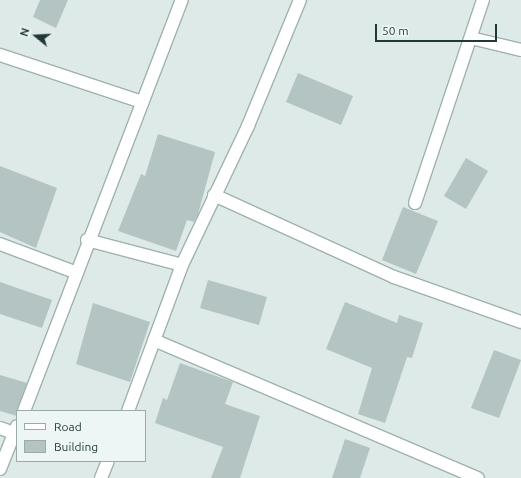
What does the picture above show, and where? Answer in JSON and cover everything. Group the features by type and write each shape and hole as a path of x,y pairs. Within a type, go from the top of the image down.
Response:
{"street":[{"path":"24,410 87,240 182,0"},
{"path":"128,410 182,265 248,126 300,0"},
{"path":"415,203 483,0"},
{"path":"471,38 521,50"},
{"path":"0,55 142,102"},
{"path":"214,195 394,277 521,322"},
{"path":"87,240 182,265"},
{"path":"0,244 75,272"},
{"path":"154,340 478,478"},
{"path":"0,428 16,429 0,469"},
{"path":"102,478 108,462"}],"building":[{"path":"40,0 68,0 56,28 33,17"},
{"path":"298,73 353,96 341,125 286,102"},
{"path":"158,134 215,152 198,214 194,222 187,220 176,251 118,231 141,174 145,176"},
{"path":"466,158 488,171 466,209 444,196"},
{"path":"0,166 57,188 36,248 0,232"},
{"path":"403,207 438,221 416,274 382,260"},
{"path":"208,280 267,297 259,325 200,308"},
{"path":"0,282 52,300 42,328 0,314"},
{"path":"345,302 397,323 399,315 423,323 412,358 407,357 385,423 358,414 372,368 326,349"},
{"path":"93,303 150,322 130,382 76,364"},
{"path":"494,350 521,360 499,418 471,408"},
{"path":"180,363 233,382 225,404 260,416 240,478 211,478 223,447 155,423 163,398 167,400"},
{"path":"0,375 27,383 19,410 16,410 16,416 0,411"},
{"path":"345,439 370,448 360,478 332,478"}]}
